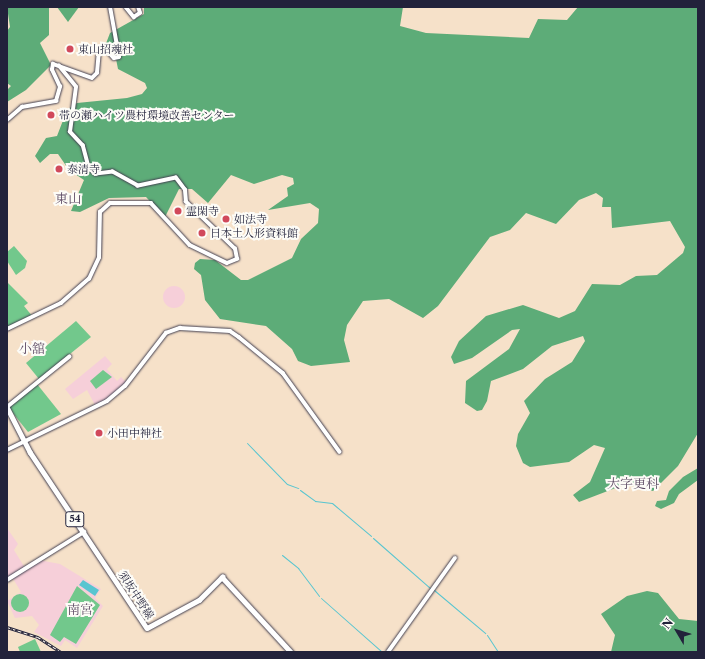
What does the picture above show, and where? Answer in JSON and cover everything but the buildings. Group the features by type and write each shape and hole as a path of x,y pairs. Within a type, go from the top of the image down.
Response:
{"main road":[{"name":"須坂中野線","path":"7,407 24,442 147,628 199,600 222,577 291,652"}],"street":[{"path":"7,120 22,107 56,101 60,86 52,67 59,66 92,78 98,70 96,60 99,50 106,49 114,58 119,57 110,7"},
{"path":"126,7 134,17 140,13 138,7"},
{"path":"7,329 61,303 89,279 99,258 100,212 110,202 151,203 190,245 227,263 236,259 235,249 186,202 185,190 176,178 138,186 113,172 96,174 89,170 83,146 70,132 76,87 59,66"},
{"path":"7,450 116,394 166,333 180,328 230,331 251,347 283,373 340,452"},
{"path":"7,407 69,357"},
{"path":"7,580 84,532"},
{"path":"388,652 455,558"}],"shaded area":[{"path":"174,286 178,287 184,293 184,301 178,307 174,308 170,307 164,301 163,297 164,293 170,287"},
{"path":"105,356 112,364 107,369 117,381 121,377 127,383 96,407 87,390 73,399 65,389"},
{"path":"7,528 18,544 14,550 25,568 39,560 60,564 101,589 95,598 103,606 77,648 65,640 61,646 34,632 39,625 32,616 15,618 7,601 21,592 12,577 7,580"}],"green space":[{"path":"7,7 49,7 49,35 40,43 51,65 26,90 7,102 7,90 11,86 7,83 7,31 10,27"},
{"path":"57,7 79,7 68,22"},
{"path":"144,7 403,7 400,26 426,33 529,38 538,19 567,20 578,7 698,7 698,433 678,466 653,491 626,484 579,502 573,495 590,482 605,448 594,445 569,462 530,467 523,463 516,446 518,434 530,413 524,401 545,379 572,362 585,341 583,336 552,346 523,369 491,381 487,401 482,410 477,411 465,403 466,381 509,349 520,329 512,330 472,358 454,364 451,357 459,341 486,316 523,305 559,318 575,311 592,284 620,285 636,276 657,275 683,253 685,247 670,221 612,228 611,207 602,207 603,198 596,193 579,200 556,224 526,213 510,230 490,237 438,306 423,318 389,299 363,301 347,325 344,340 350,362 311,366 298,361 292,349 266,326 220,319 205,300 201,275 194,269 195,263 200,259 215,260 241,280 248,280 292,258 301,239 318,223 319,209 310,203 268,210 288,196 287,188 294,184 293,178 282,175 254,184 231,175 208,203 192,189 179,189 165,217 146,197 109,198 80,212 71,211 84,180 69,170 58,154 50,154 40,163 35,156 46,138 57,136 67,110 77,103 127,98 142,94 147,88 145,83 118,69 115,54 105,46 110,33 144,14"},
{"path":"14,246 27,261 25,268 16,275 7,261 7,252"},
{"path":"7,282 28,303 24,306 33,317 7,329"},
{"path":"76,321 91,337 39,379 26,363"},
{"path":"103,370 112,377 96,389 90,381"},
{"path":"37,384 61,414 28,432 8,407"},
{"path":"698,468 698,480 679,494 674,503 661,509 655,506 657,501 666,500 669,491 683,477"},
{"path":"77,586 100,605 76,644 64,637 60,642 50,635"},
{"path":"647,591 658,593 679,619 698,621 698,652 611,652 615,635 601,614 627,596"},
{"path":"20,594 26,597 29,603 26,609 20,612 14,609 11,603 14,597"},
{"path":"35,639 41,652 20,652 18,647"}],"water":[{"path":"83,580 99,590 95,596 79,585"}],"waterway":[{"path":"247,443 287,484 298,488"},
{"path":"300,490 315,501 332,503 371,536"},
{"path":"373,538 430,588"},
{"path":"282,555 298,568 319,596"},
{"path":"434,590 485,633"},
{"path":"321,598 382,652"},
{"path":"487,635 498,652"}],"railway":[{"path":"7,627 38,637 61,652"}],"place":[{"name":"東山招魂社","path":"70,49"},
{"name":"帯の瀬ハイツ農村環境改善センター","path":"51,115"},
{"name":"泰清寺","path":"59,169"},
{"name":"霊閑寺","path":"178,211"},
{"name":"如法寺","path":"226,219"},
{"name":"日本土人形資料館","path":"202,233"},
{"name":"小田中神社","path":"99,433"}],"district":[{"name":"東山","path":"68,198"},
{"name":"小舘","path":"32,348"},
{"name":"大字更科","path":"633,483"},
{"name":"南宮","path":"80,609"}]}
